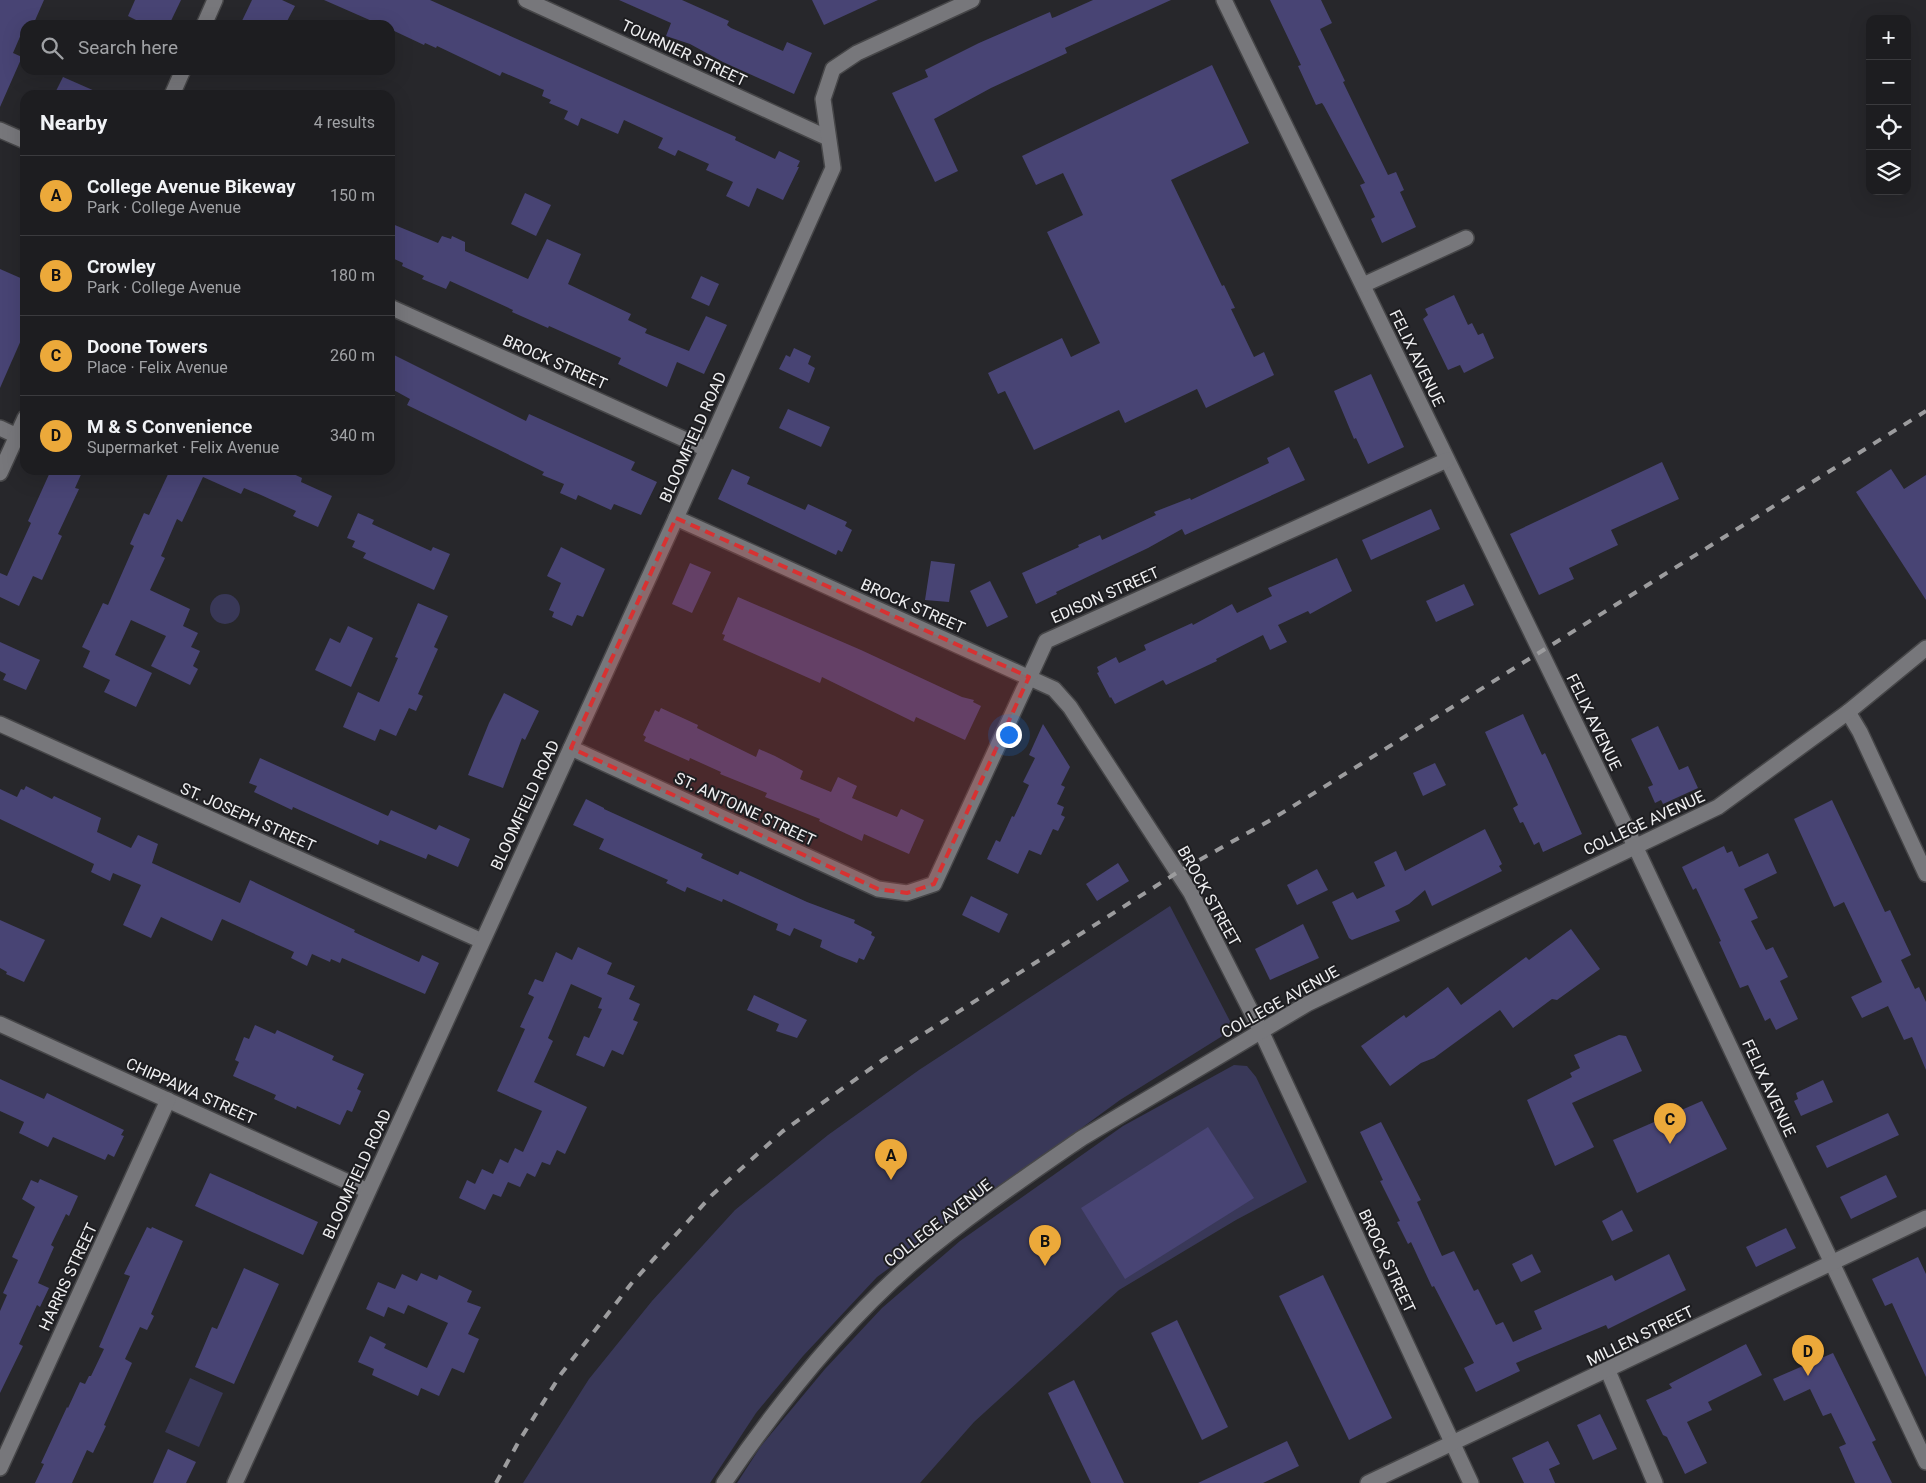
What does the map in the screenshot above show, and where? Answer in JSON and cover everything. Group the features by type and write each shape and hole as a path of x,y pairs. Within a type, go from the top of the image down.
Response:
{"street":[{"path":"206,20 215,0"},
{"name":"TOURNIER STREET","path":"526,0 828,138"},
{"name":"BLOOMFIELD ROAD","path":"235,1483 676,518 833,168 823,99 833,69 857,53 972,0"},
{"name":"FELIX AVENUE","path":"1224,0 1635,846 1926,1462"},
{"path":"174,90 181,75"},
{"path":"0,130 20,139"},
{"path":"1363,285 1466,238"},
{"name":"BROCK STREET","path":"395,309 706,449"},
{"path":"0,428 17,436"},
{"path":"0,473 20,429"},
{"name":"EDISON STREET","path":"907,892 934,884 1046,641 1447,460"},
{"name":"BROCK STREET","path":"676,518 1054,689 1070,707 1192,892 1261,1031 1471,1483"},
{"name":"COLLEGE AVENUE","path":"724,1483 792,1388 834,1341 912,1264 976,1214 1082,1138 1307,1004 1718,807 1848,712 1926,648"},
{"path":"1848,712 1860,732 1926,874"},
{"name":"ST. JOSEPH STREET","path":"0,724 482,941"},
{"name":"ST. ANTOINE STREET","path":"571,748 878,889 907,892"},
{"name":"CHIPPAWA STREET","path":"0,1024 368,1191"},
{"name":"HARRIS STREET","path":"0,1468 168,1100"},
{"name":"MILLEN STREET","path":"1368,1483 1608,1371 1926,1218"},
{"path":"1608,1371 1655,1483"}],"highlighted area":[{"path":"676,518 1029,677 934,884 907,893 878,889 571,748"}],"shaded area":[{"path":"225,594 231,595 239,603 239,615 231,623 225,624 219,623 211,615 210,609 211,603 219,595"},
{"path":"1170,906 1231,1023 1224,1035 1120,1100 877,1277 803,1356 756,1413 710,1483 523,1483 589,1379 652,1301 735,1210 828,1135 919,1070"},
{"path":"1234,1065 1247,1066 1256,1077 1307,1182 1236,1220 1119,1290 974,1422 920,1483 737,1483 761,1446 825,1369 882,1308 960,1241 1123,1126"},
{"path":"190,1378 223,1393 199,1447 165,1432"}],"building":[{"path":"0,0 44,0 35,20 20,20 20,37 13,53 20,56 20,62 0,107"},
{"path":"135,0 181,0 171,20 136,20 128,16"},
{"path":"252,0 282,0 295,6 288,20 242,20"},
{"path":"324,0 430,0 736,137 735,140 775,159 779,151 800,161 797,167 799,167 783,200 757,188 749,207 726,196 733,182 706,170 709,164 678,150 675,156 658,148 663,138 624,120 618,134 581,118 578,126 564,119 568,111 549,103 551,100 542,96 544,90 502,72 500,76 437,46 436,48 425,43 424,45 395,31 395,20 370,20"},
{"path":"619,0 682,0 729,21 727,25 731,28 783,51 787,42 812,53 794,94 723,62 690,44 666,36 671,23"},
{"path":"812,0 878,0 824,25"},
{"path":"1093,0 1171,0 1065,48 1067,53 991,88 934,119 958,171 935,182 892,93 928,77 925,70 979,43 1050,12 1052,18"},
{"path":"1270,0 1321,0 1332,23 1320,29 1345,81 1343,82 1388,175 1396,172 1404,190 1400,192 1416,227 1382,243 1371,219 1375,217 1360,185 1365,183 1324,106 1322,103 1316,105 1298,66 1301,65"},
{"path":"1212,65 1249,143 1171,180 1222,286 1224,285 1235,308 1231,309 1254,357 1264,352 1274,375 1206,408 1197,389 1125,423 1119,410 1034,450 1005,391 998,394 988,373 1062,338 1071,357 1100,343 1047,232 1083,215 1063,173 1036,185 1022,156"},
{"path":"63,77 93,90 56,90"},
{"path":"525,193 551,205 536,236 511,224"},
{"path":"395,225 438,243 442,236 451,239 452,236 465,242 465,251 528,279 547,239 581,254 568,284 631,314 628,320 647,329 645,333 689,351 706,316 727,325 704,374 677,362 667,387 618,364 621,358 512,312 513,310 450,281 446,289 422,279 424,276 402,266 403,263 395,259"},
{"path":"0,269 20,278 20,342 0,388"},
{"path":"701,276 719,284 709,306 691,298"},
{"path":"1454,295 1468,325 1472,323 1478,335 1483,333 1494,358 1464,373 1460,365 1448,370 1423,319 1428,315 1425,309"},
{"path":"794,348 811,356 808,364 815,368 809,383 779,369 786,355 790,357"},
{"path":"395,356 526,421 529,414 635,462 631,470 657,482 641,515 614,504 611,510 578,495 576,500 560,493 564,484 542,475 544,472 407,405 410,399 395,391"},
{"path":"1371,374 1404,447 1368,464 1356,438 1354,439 1334,391"},
{"path":"788,409 830,427 821,447 779,428"},
{"path":"1289,447 1305,480 1185,535 1182,529 1148,548 1056,592 1057,594 1036,604 1022,573 1079,547 1078,545 1100,535 1102,540 1156,515 1154,512 1190,498 1191,500 1269,463 1267,458"},
{"path":"1662,462 1679,499 1611,530 1618,545 1569,568 1574,579 1539,595 1510,534"},
{"path":"732,469 750,477 747,484 805,510 808,504 847,522 845,526 852,530 842,552 838,550 836,555 718,499"},
{"path":"1891,469 1904,489 1926,475 1926,600 1856,492"},
{"path":"49,475 81,475 75,488 79,489 58,534 62,536 42,580 33,576 19,606 0,597 0,573 7,576 31,523 28,521"},
{"path":"168,475 296,475 302,478 301,482 332,496 318,527 293,516 296,511 261,495 244,488 241,494 203,477 182,522 177,519 161,556 165,558 150,590 190,609 183,626 198,633 191,647 200,651 193,666 198,669 190,685 151,666 166,636 131,620 115,655 152,673 136,707 104,692 110,680 83,667 90,651 82,647 103,603 108,605 134,546 130,544 144,513 149,515"},
{"path":"1431,509 1440,529 1371,560 1362,540"},
{"path":"358,513 374,520 372,524 431,551 433,547 450,554 434,590 363,558 366,553 352,547 355,541 347,538"},
{"path":"561,547 605,569 583,617 577,615 572,626 552,617 554,612 549,610 561,583 547,576"},
{"path":"1337,558 1352,591 1310,614 1308,611 1278,625 1287,642 1270,650 1263,635 1216,659 1217,661 1166,685 1163,680 1115,704 1110,698 1097,673 1099,672 1097,667 1116,657 1119,663 1146,650 1144,645 1192,623 1193,625 1232,604 1237,613 1272,596 1268,588"},
{"path":"931,561 955,564 949,602 925,600"},
{"path":"690,563 711,572 692,613 672,604"},
{"path":"990,581 1008,617 987,627 970,591"},
{"path":"1464,584 1474,605 1436,622 1426,601"},
{"path":"738,597 861,650 962,697 974,700 973,702 981,706 965,740 916,717 914,722 822,677 820,683 723,640 725,635 722,634"},
{"path":"418,603 448,616 434,647 438,649 418,694 423,696 416,711 409,708 396,736 380,729 375,741 343,727 358,692 379,702 398,658 395,657"},
{"path":"348,626 373,638 351,687 315,670 330,638 340,643"},
{"path":"0,642 40,660 26,690 3,680 6,674 0,671"},
{"path":"504,693 539,711 525,740 522,738 503,788 468,775 489,723"},
{"path":"661,708 698,725 697,728 756,757 759,749 775,756 803,771 800,779 831,792 838,777 857,786 852,798 897,817 901,809 924,820 909,854 864,834 862,841 819,821 820,819 765,797 767,793 720,774 721,772 690,758 689,761 644,741 646,737 643,735 655,710 659,712"},
{"path":"1523,714 1542,755 1545,753 1582,834 1543,852 1539,842 1534,845 1523,822 1520,823 1513,808 1518,805 1485,732"},
{"path":"1043,724 1070,767 1061,785 1065,787 1057,804 1064,807 1061,815 1065,817 1058,831 1053,829 1041,855 1029,850 1018,874 987,859 996,840 1000,842 1029,785 1023,782 1035,758 1029,755"},
{"path":"1658,726 1679,770 1688,766 1698,788 1663,804 1661,800 1655,803 1648,787 1653,785 1631,739"},
{"path":"260,758 388,816 391,810 436,830 439,825 470,839 458,867 428,854 426,859 380,840 378,845 293,807 292,810 254,792 257,786 249,783"},
{"path":"1435,763 1446,785 1423,796 1413,773"},
{"path":"26,786 52,799 54,796 101,818 97,832 131,848 138,835 158,844 152,863 240,903 250,880 419,962 422,955 439,963 425,994 342,958 340,963 331,959 330,962 312,954 307,966 291,958 294,952 222,919 212,941 161,917 151,938 123,925 141,885 113,873 110,881 91,872 94,864 0,819 0,789 17,797 21,789 24,790"},
{"path":"586,799 703,854 701,858 738,875 740,871 807,902 855,920 854,923 872,932 871,935 875,937 864,960 859,958 857,963 837,955 820,947 822,940 794,928 790,936 776,930 778,924 723,899 722,902 687,887 685,892 666,883 668,880 599,849 604,839 573,825"},
{"path":"1832,800 1885,912 1890,910 1911,955 1901,960 1915,989 1919,987 1926,1002 1926,1070 1912,1037 1904,1040 1888,1006 1862,1018 1851,997 1882,982 1844,902 1834,907 1794,819"},
{"path":"1485,829 1502,864 1499,866 1502,871 1432,906 1425,890 1409,904 1395,911 1400,921 1352,940 1349,938 1332,902 1353,892 1357,899 1385,886 1374,862 1396,851 1405,871"},
{"path":"1724,846 1727,853 1732,851 1739,867 1768,853 1777,873 1744,889 1758,918 1751,921 1766,950 1773,947 1788,977 1780,981 1798,1019 1776,1030 1770,1018 1765,1021 1748,985 1740,988 1719,942 1721,941 1696,888 1693,890 1682,867"},
{"path":"1118,863 1129,881 1097,901 1086,884"},
{"path":"1317,869 1328,890 1297,905 1287,885"},
{"path":"971,896 1008,914 999,933 962,915"},
{"path":"0,920 45,940 24,982 6,974 7,972 0,968"},
{"path":"1303,924 1319,958 1270,980 1255,949"},
{"path":"1571,929 1600,969 1557,1000 1552,999 1513,1028 1500,1010 1434,1058 1421,1063 1390,1086 1361,1046 1404,1015 1406,1018 1448,987 1461,1005 1526,957 1529,960"},
{"path":"578,947 612,963 607,974 635,986 629,999 640,1004 633,1020 638,1022 623,1055 612,1050 604,1067 576,1055 584,1036 589,1038 602,1009 598,1008 602,998 571,984 548,1038 553,1041 534,1082 587,1107 565,1154 557,1150 550,1165 542,1162 535,1177 527,1173 520,1187 508,1182 501,1197 493,1194 485,1210 459,1198 467,1180 475,1184 482,1169 493,1174 500,1159 508,1163 515,1148 523,1152 542,1111 497,1091 525,1029 520,1027 534,997 528,994 535,979 543,982 556,952 572,960"},
{"path":"754,995 807,1020 797,1038 776,1031 779,1024 747,1010"},
{"path":"255,1025 275,1034 277,1030 334,1056 332,1060 364,1074 357,1089 361,1091 352,1112 347,1110 340,1125 297,1106 296,1109 274,1099 276,1095 233,1076 239,1062 235,1060 244,1037 249,1039"},
{"path":"1619,1035 1626,1036 1642,1071 1572,1103 1594,1147 1555,1166 1527,1100 1572,1077 1570,1073 1580,1068 1574,1055"},
{"path":"0,1079 44,1099 47,1093 124,1130 121,1135 124,1136 114,1157 108,1154 105,1160 53,1137 48,1147 19,1133 24,1122 0,1111"},
{"path":"1823,1080 1833,1102 1801,1116 1794,1101 1798,1099 1796,1093"},
{"path":"1702,1101 1727,1149 1637,1193 1613,1140"},
{"path":"1888,1113 1899,1135 1827,1168 1816,1146"},
{"path":"1381,1122 1421,1200 1417,1202 1442,1256 1454,1251 1474,1291 1478,1289 1496,1325 1503,1322 1513,1342 1542,1329 1534,1311 1612,1275 1615,1281 1669,1254 1686,1290 1608,1329 1606,1325 1516,1363 1520,1371 1476,1392 1464,1368 1474,1363 1434,1286 1432,1287 1411,1242 1408,1244 1397,1222 1400,1221 1380,1181 1383,1180 1360,1132"},
{"path":"1208,1127 1254,1198 1125,1279 1081,1208"},
{"path":"210,1173 318,1222 303,1255 195,1206"},
{"path":"1886,1175 1897,1197 1851,1219 1840,1197"},
{"path":"40,1179 78,1196 69,1216 66,1214 51,1245 54,1247 38,1283 49,1288 40,1307 37,1305 19,1344 23,1346 0,1393 0,1311 7,1295 3,1293 18,1260 12,1257 35,1207 22,1199 31,1180 38,1183"},
{"path":"1622,1210 1633,1231 1612,1241 1602,1221"},
{"path":"147,1227 151,1229 152,1227 183,1241 151,1314 154,1316 147,1330 140,1327 125,1359 132,1363 104,1425 106,1426 93,1453 87,1450 72,1483 35,1483 44,1464 41,1463 67,1407 80,1382 85,1384 89,1376 91,1376 104,1349 99,1347 130,1276 124,1274"},
{"path":"1786,1228 1796,1248 1756,1267 1746,1247"},
{"path":"1532,1254 1541,1272 1521,1282 1512,1264"},
{"path":"1918,1257 1926,1274 1926,1377 1892,1303 1885,1306 1872,1279"},
{"path":"244,1268 279,1284 234,1384 195,1367 212,1327 217,1329"},
{"path":"421,1273 437,1280 439,1275 472,1291 467,1302 481,1307 468,1334 479,1339 464,1373 452,1368 439,1396 421,1388 418,1396 372,1375 374,1369 358,1362 370,1336 386,1344 384,1348 427,1368 448,1323 408,1305 404,1314 388,1307 384,1317 366,1309 378,1282 395,1289 402,1274 417,1281"},
{"path":"1323,1275 1392,1418 1349,1440 1279,1296"},
{"path":"1177,1320 1228,1427 1202,1440 1151,1333"},
{"path":"1746,1344 1762,1375 1708,1402 1712,1410 1687,1422 1707,1463 1685,1474 1646,1400 1672,1388 1669,1384"},
{"path":"1833,1353 1876,1440 1872,1442 1892,1483 1855,1483 1839,1447 1846,1444 1831,1413 1823,1416 1810,1389 1784,1401 1773,1379"},
{"path":"1074,1380 1124,1483 1091,1483 1048,1393"},
{"path":"1600,1414 1617,1449 1593,1460 1577,1425"},
{"path":"1287,1441 1299,1466 1263,1483 1198,1483"},
{"path":"1548,1441 1560,1464 1549,1469 1555,1483 1524,1483 1512,1458"},
{"path":"168,1449 196,1462 186,1483 153,1483"}],"railway":[{"path":"496,1483 519,1441 561,1374 631,1284 712,1195 783,1131 884,1059 1178,872 1269,821 1926,411"}],"place":[{"name":"Doone Towers","path":"1670,1144"},
{"name":"College Avenue Bikeway","path":"891,1180"},
{"name":"Crowley","path":"1045,1266"},
{"name":"M & S Convenience","path":"1808,1376"}]}
